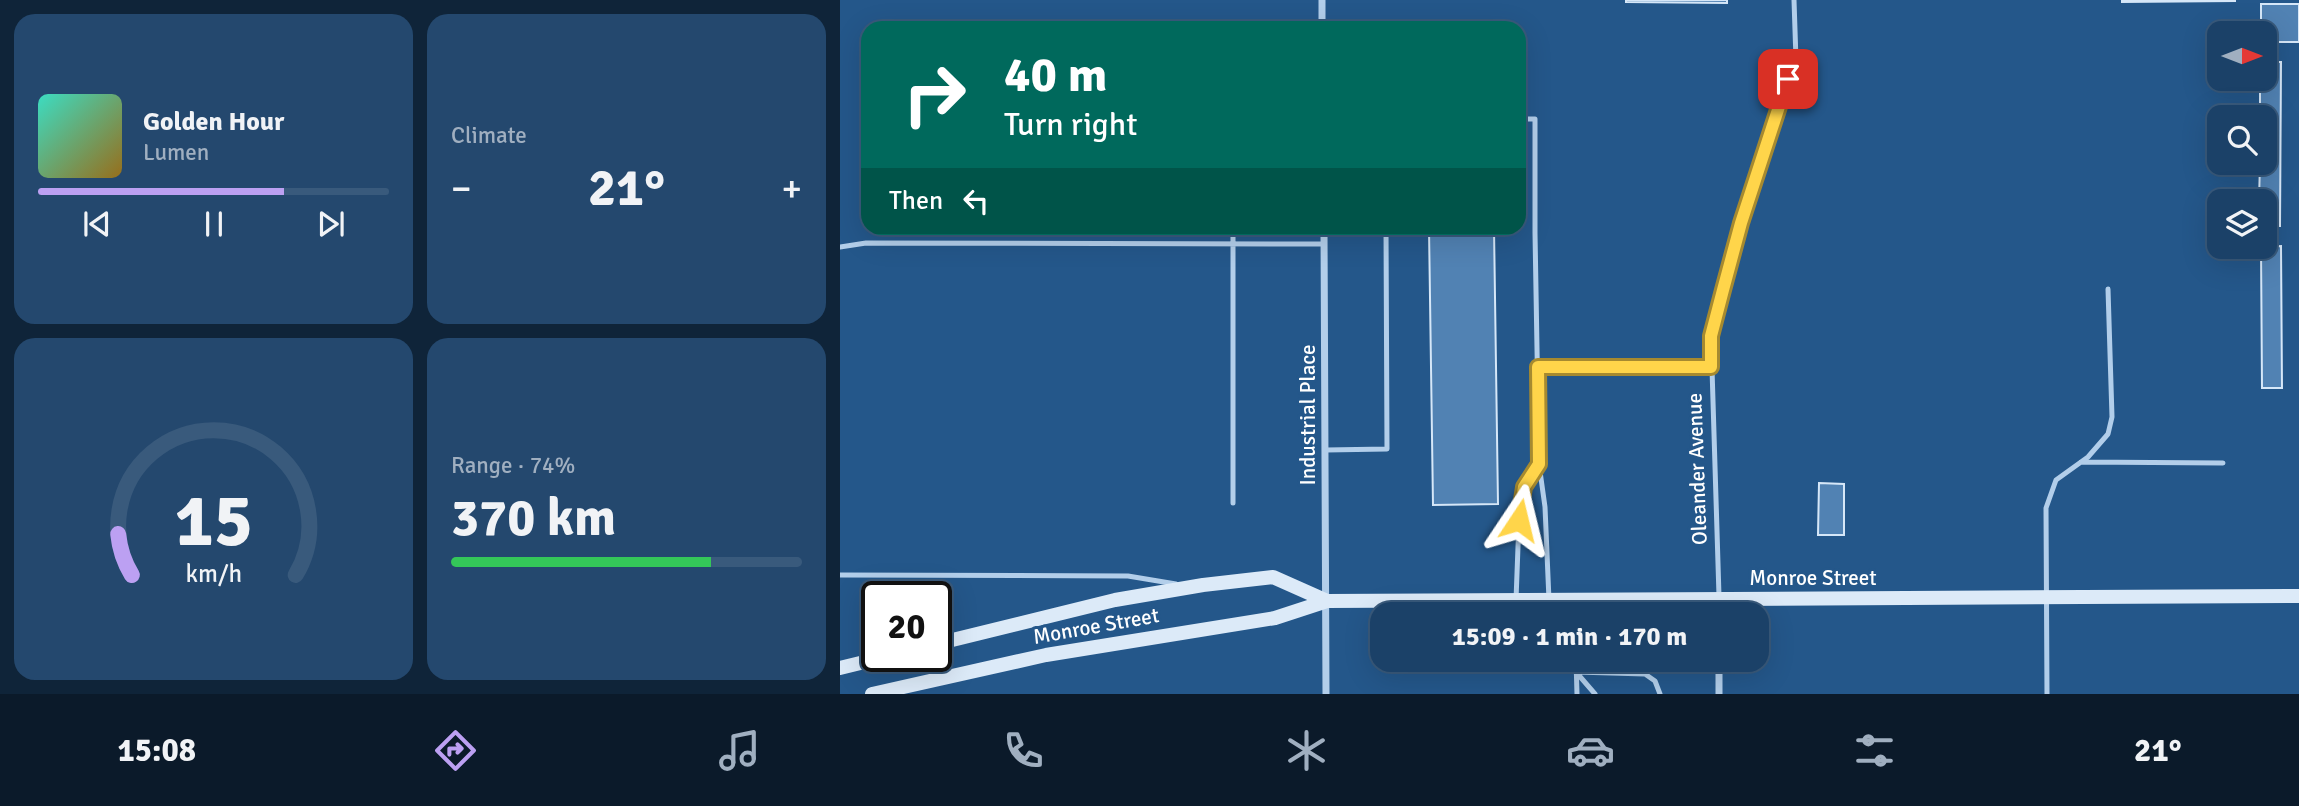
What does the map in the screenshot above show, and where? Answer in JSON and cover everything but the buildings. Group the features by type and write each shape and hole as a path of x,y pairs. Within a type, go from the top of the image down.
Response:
{"main road":[{"name":"Monroe Street","path":"952,640 1115,600 1273,577 1327,601"},
{"name":"Monroe Street","path":"1769,605 2047,597 2299,596"},
{"name":"Monroe Street","path":"872,694 1046,655 1275,618 1327,601 1554,602"},
{"path":"840,668 861,663"}],"street":[{"path":"1322,0 1322,21"},
{"name":"Industrial Place","path":"1324,235 1326,694"},
{"path":"1719,672 1719,694"}],"lane":[{"name":"Oleander Avenue","path":"1719,602 1711,336 1741,223 1796,60 1794,0"},
{"path":"1526,119 1535,119 1539,464 1545,507 1549,601"},
{"path":"1233,235 1233,503"},
{"path":"1325,450 1387,449 1386,235"},
{"path":"840,247 866,243 1324,244"},
{"path":"2047,694 2046,508 2056,480 2081,462 2108,434 2112,417 2108,289"},
{"path":"1538,367 1711,367"},
{"path":"2081,462 2223,463"},
{"path":"1516,601 1519,520 1524,487 1539,464"},
{"path":"840,575 1128,576 1190,587"},
{"path":"1576,673 1577,694"},
{"path":"1576,673 1595,694"},
{"path":"1576,673 1645,674 1655,681 1660,694"}],"route":[{"path":"1519,520 1524,487 1539,464 1538,367 1711,367 1711,336 1723,290 1741,223 1788,79"}]}
